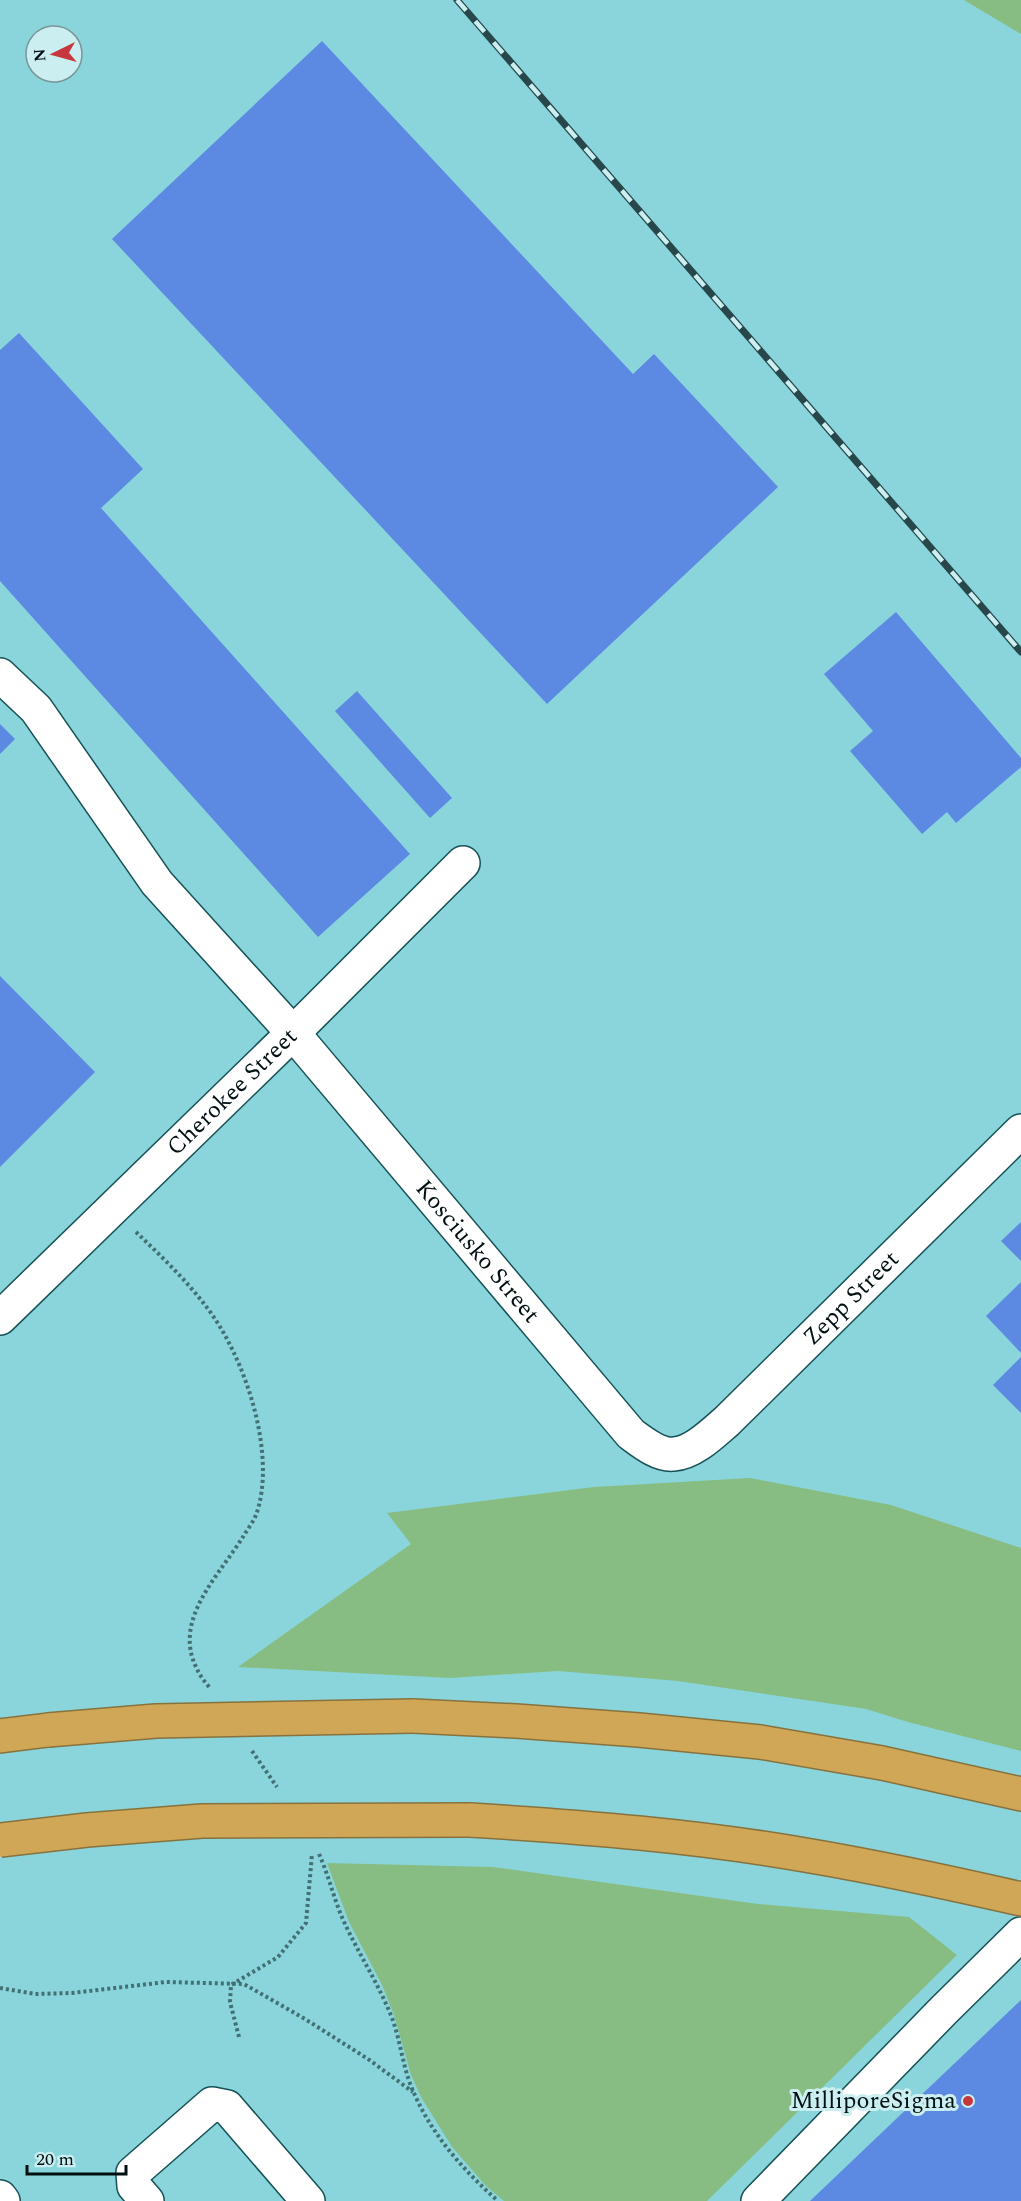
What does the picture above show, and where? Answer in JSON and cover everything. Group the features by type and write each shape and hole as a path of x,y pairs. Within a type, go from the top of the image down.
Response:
{"highway":[{"path":"0,1736 156,1721 413,1716 639,1730 760,1742 882,1763 1013,1792"},
{"path":"0,1840 87,1830 202,1821 470,1820 570,1826 809,1855 1021,1899"}],"street":[{"name":"Kosciusko Street","path":"0,675 36,709 157,883 293,1033 631,1434 651,1448 674,1455"},
{"name":"Cherokee Street","path":"0,1318 293,1033 463,863"},
{"name":"Zepp Street","path":"674,1455 699,1444 727,1421 1021,1131"},
{"path":"758,2201 1021,1934"},
{"path":"147,2201 134,2186 133,2173 212,2104 227,2107 308,2201"},
{"path":"0,2197 3,2201"}],"path":[{"path":"124,1196 135,1231 205,1305 223,1330 239,1361 260,1431 263,1451 262,1484 256,1516 232,1556 202,1596 193,1617 190,1648 196,1668 216,1697"},
{"path":"248,1745 281,1793"},
{"path":"318,1852 328,1873 341,1915 379,1987 392,2019 413,2092 435,2130 458,2162 498,2201"},
{"path":"231,1985 278,1957 306,1923 312,1853"},
{"path":"0,1988 35,1994 72,1993 166,1982 244,1984 368,2058 413,2092"},
{"path":"231,1985 230,2002 239,2037"}],"green space":[{"path":"964,0 1021,0 1021,34"},
{"path":"750,1478 891,1505 1021,1548 1021,1751 866,1709 678,1681 558,1671 450,1678 238,1667 411,1544 387,1513 594,1487"},
{"path":"327,1863 493,1867 758,1904 909,1917 957,1955 707,2201 504,2201 486,2186 452,2147 421,2097 411,2075 394,2015 382,1985 349,1922"}],"building":[{"path":"322,41 633,374 654,354 778,487 547,704 112,239"},
{"path":"19,333 143,469 101,508 410,854 318,937 0,581 0,350"},
{"path":"896,612 1021,758 1021,767 956,823 947,812 922,834 850,751 873,731 824,674"},
{"path":"357,691 452,798 430,818 335,711"},
{"path":"0,724 15,739 0,754"},
{"path":"0,976 95,1072 0,1167"},
{"path":"1021,1222 1021,1261 1001,1241"},
{"path":"1021,1282 1021,1353 986,1316"},
{"path":"1021,1357 1021,1413 993,1385"},
{"name":"MilliporeSigma","path":"1021,2000 1021,2201 810,2201"}],"railway":[{"path":"457,0 1021,652"}],"place":[{"name":"MilliporeSigma","path":"968,2101"}]}
